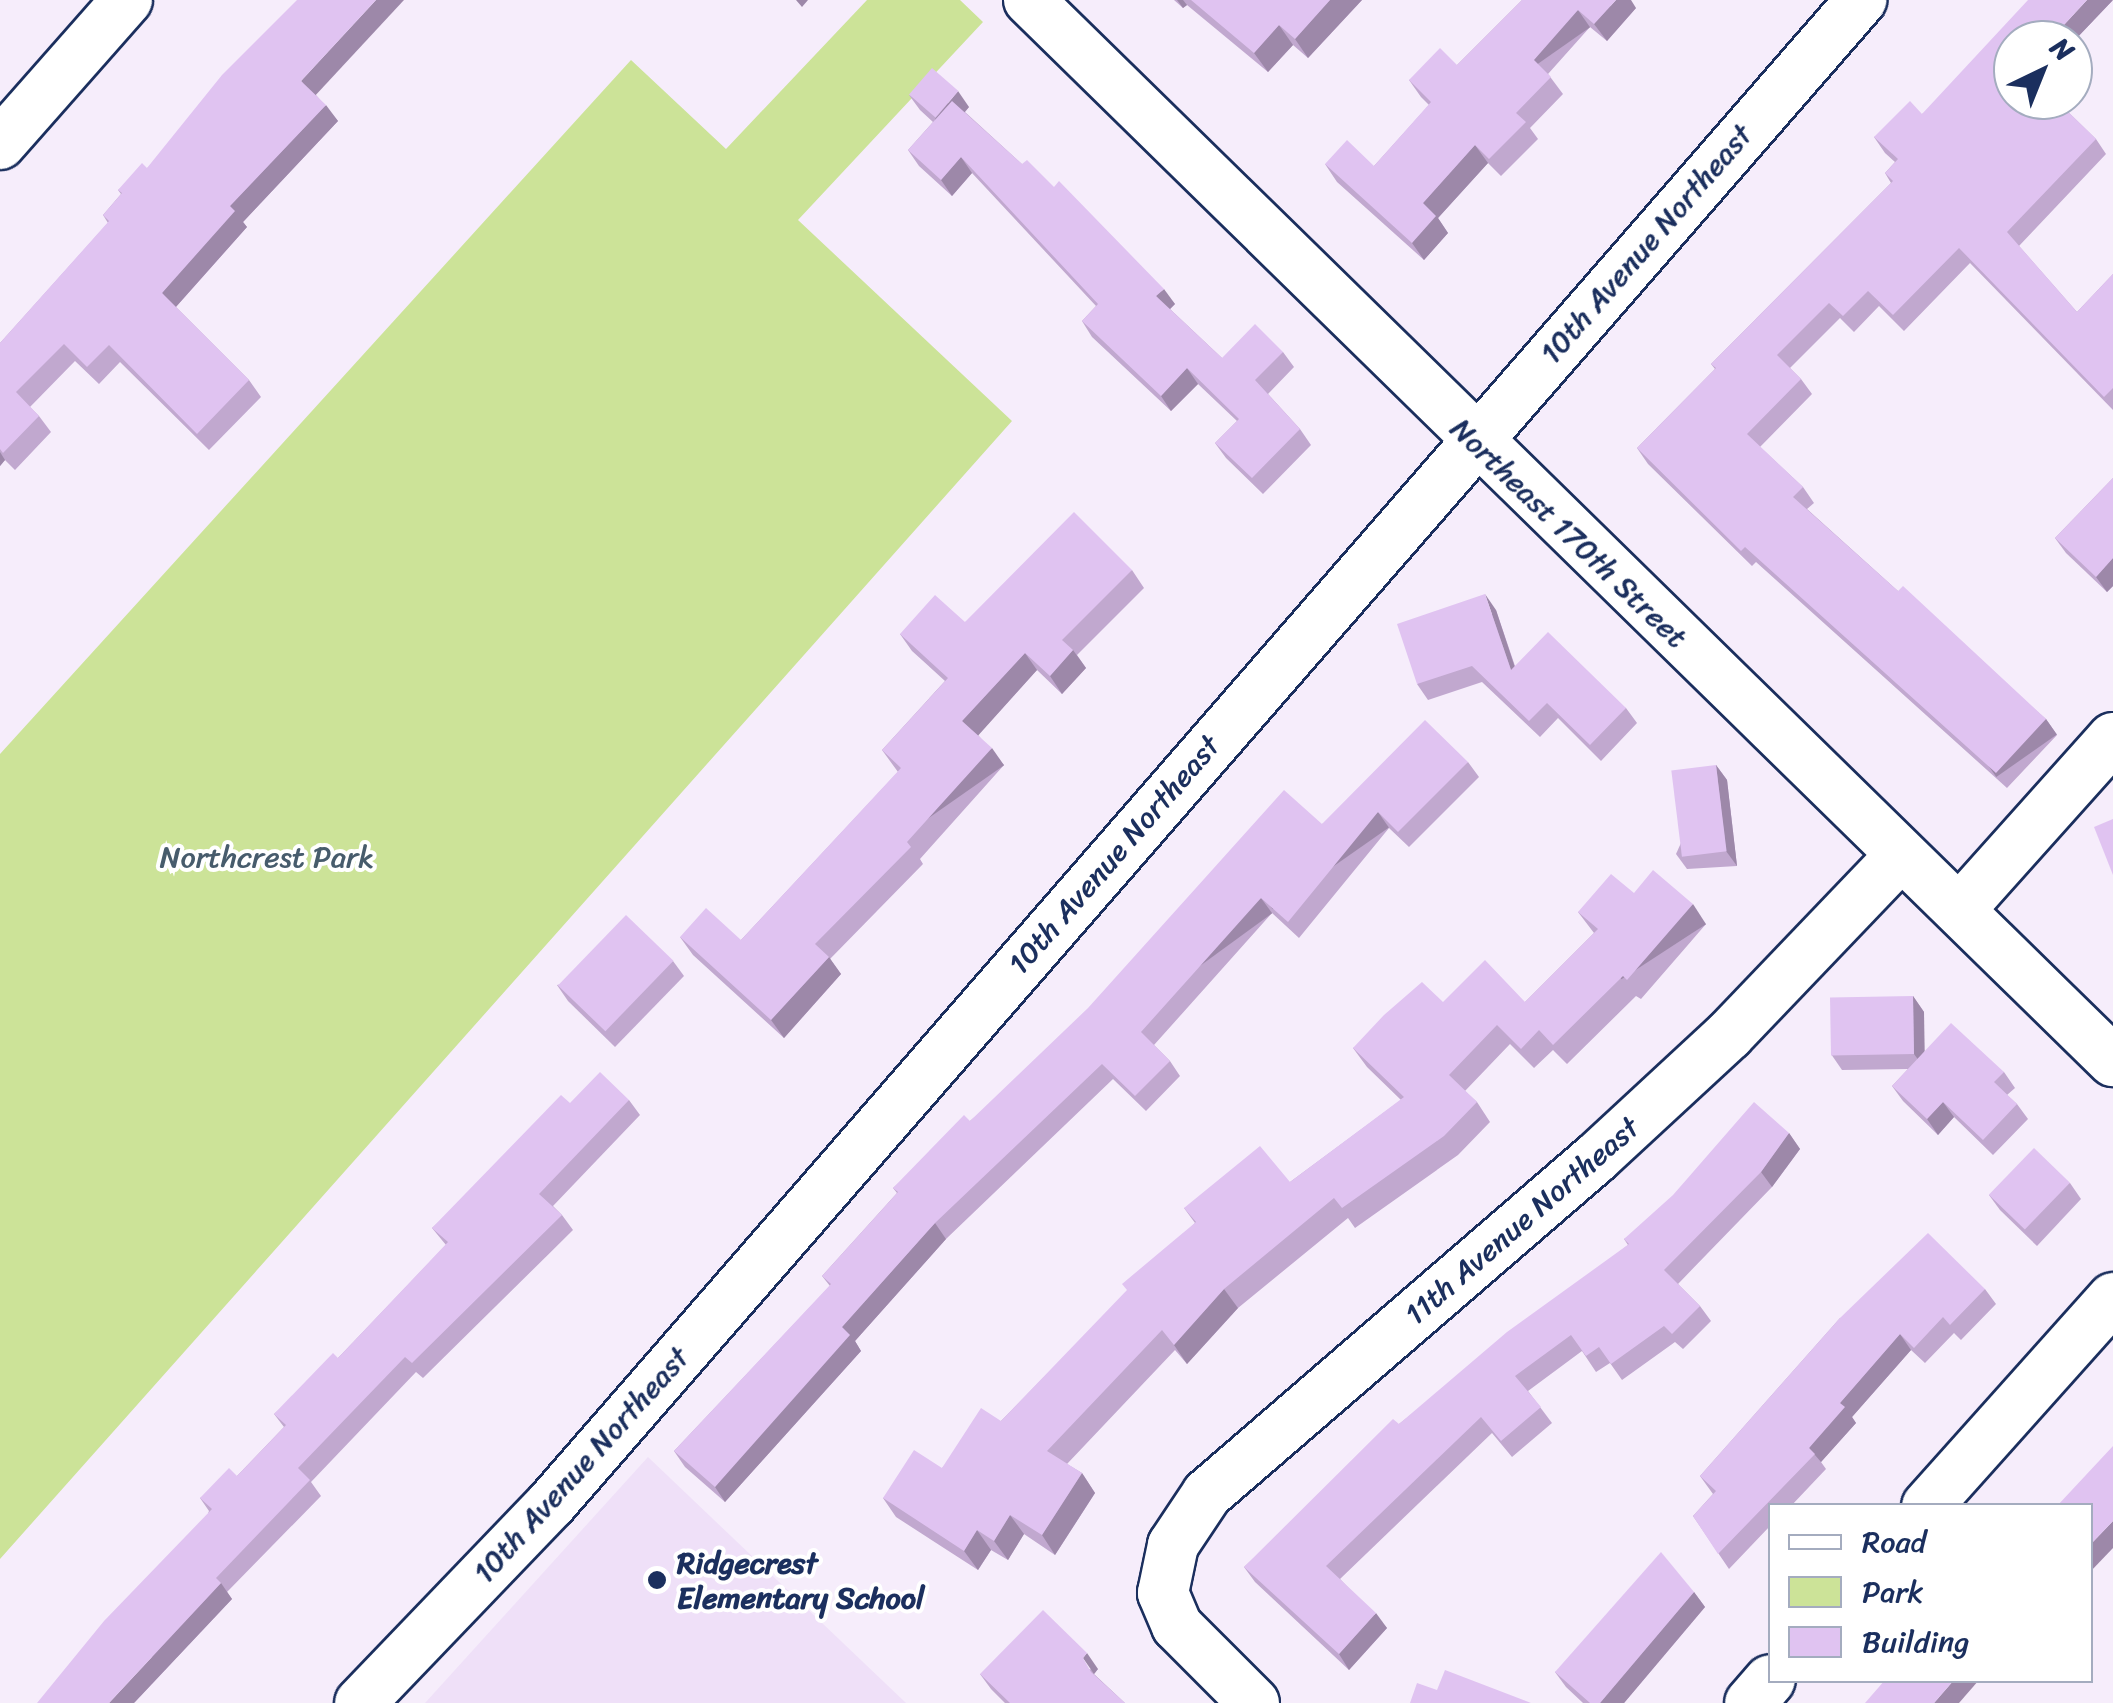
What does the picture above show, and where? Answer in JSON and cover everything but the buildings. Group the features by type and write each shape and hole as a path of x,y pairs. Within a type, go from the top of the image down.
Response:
{"street":[{"path":"0,144 128,0"},
{"name":"Northeast 170th Street","path":"1029,0 1472,440 2113,1060"},
{"name":"10th Avenue Northeast","path":"360,1703 551,1504 1472,440 1861,0"},
{"path":"1960,908 2113,738"},
{"name":"11th Avenue Northeast","path":"1254,1703 1177,1626 1163,1593 1173,1545 1207,1494 1596,1158 1729,1035 1902,855"},
{"path":"1930,1503 2113,1298"},
{"path":"1750,1703 1768,1682"}],"shaded area":[{"name":"Ridgecrest Elementary School","path":"648,1457 906,1703 425,1703"}],"green space":[{"name":"Northcrest Park","path":"867,0 960,0 983,22 798,220 1012,421 0,1559 0,754 631,60 726,149"}],"place":[{"name":"Ridgecrest Elementary School","path":"657,1580"}]}
